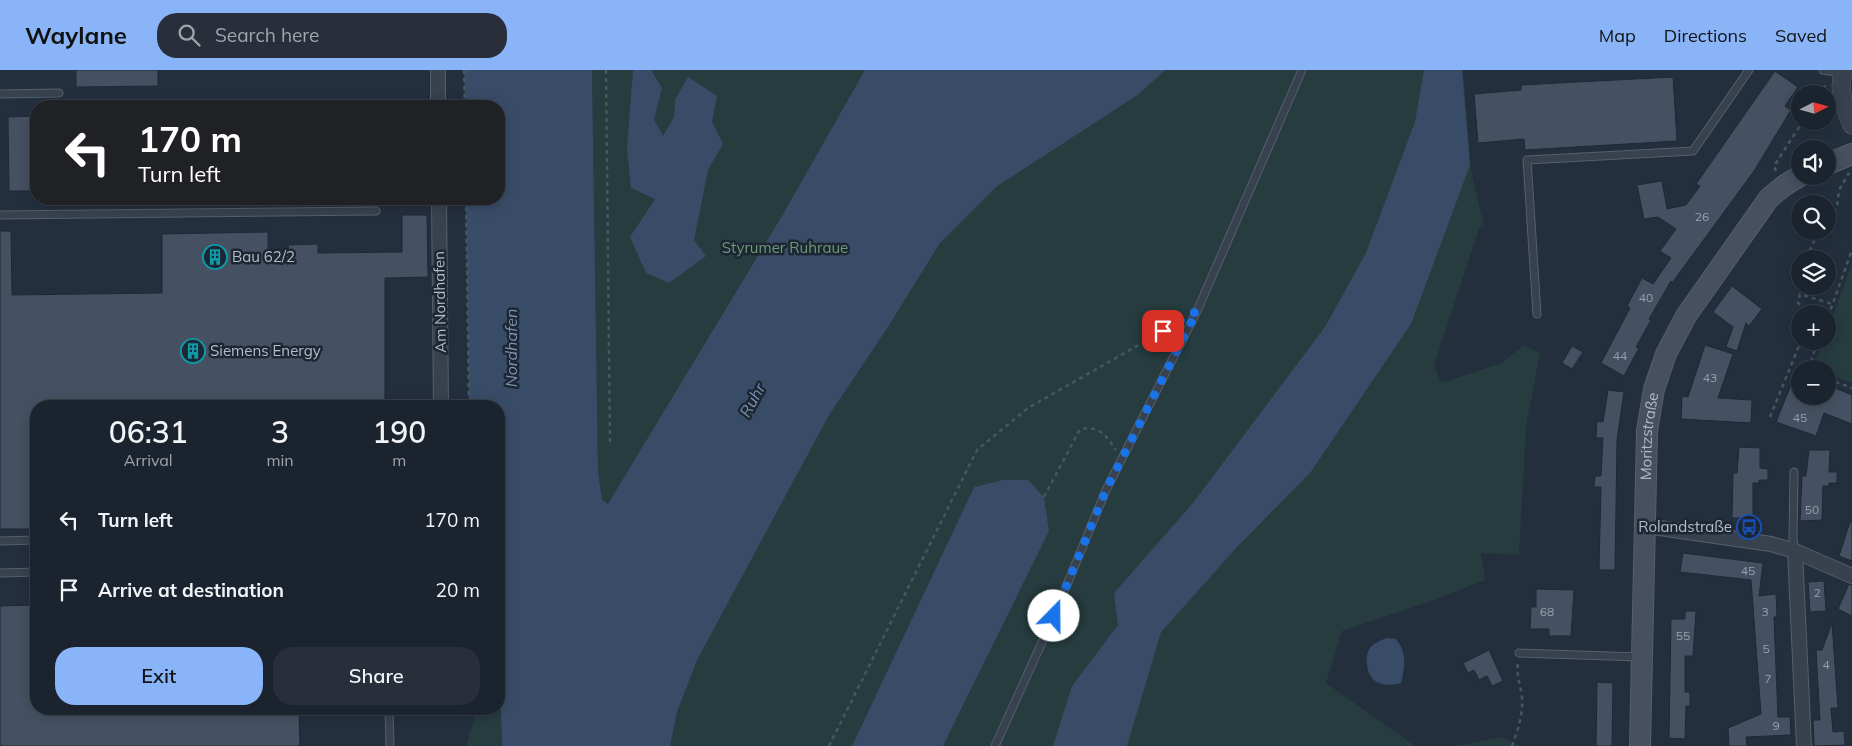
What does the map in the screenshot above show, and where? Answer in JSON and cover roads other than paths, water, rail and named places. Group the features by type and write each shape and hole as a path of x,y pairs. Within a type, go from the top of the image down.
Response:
{"main road":[{"path":"1836,161 1852,154"},
{"name":"Moritzstraße","path":"1640,746 1646,526 1646,431 1654,388 1666,354 1686,316 1769,198 1791,181"}],"street":[{"path":"438,70 438,100"},
{"path":"1844,72 1840,86 1842,100 1852,126"},
{"name":"Am Nordhafen","path":"439,205 441,400"},
{"path":"1646,526 1756,542 1795,551 1852,576"},
{"path":"1795,551 1804,746"}],"lane":[{"path":"994,746 1054,616 1106,490 1197,311 1302,70"},
{"path":"1537,314 1527,160 1693,150 1749,70"},
{"path":"1823,70 1844,72"},
{"path":"0,94 59,92"},
{"path":"0,215 376,211"},
{"path":"1794,472 1793,539 1795,551"},
{"path":"0,541 30,540"},
{"path":"0,573 30,572"},
{"path":"1519,653 1642,658"},
{"path":"389,715 390,746"}],"water":[{"path":"464,70 592,70 598,471 602,500 608,504 782,216 865,70 1165,70 1139,94 996,187 940,243 886,330 829,415 697,660 677,712 670,746 502,746 501,715 505,715 505,400 469,400 466,205 505,205 505,100 465,100"},
{"path":"633,70 651,70 662,88 654,120 663,136 674,117 675,100 688,77 717,96 712,122 723,144 708,170 694,240 706,256 669,283 646,273 630,237 655,199 631,188 627,149"},
{"path":"1424,70 1462,70 1470,165 1411,324 1310,473 1238,546 1161,632 1127,746 1053,746 1072,686 1118,625 1114,593 1193,503 1325,327 1366,253 1415,122"},
{"path":"1002,480 1028,480 1044,497 1049,531 943,746 852,746 974,487"},
{"path":"1387,638 1396,639 1402,649 1404,665 1401,683 1383,684 1373,679 1368,670 1367,653 1376,643"}],"place":[{"name":"Bau 62/2","path":"215,257"},
{"name":"Siemens Energy","path":"193,351"},
{"name":"Rolandstraße","path":"1749,527"}],"park label":[{"name":"Styrumer Ruhraue","path":"785,248"}],"water label":[{"name":"Nordhafen","path":"511,348"},
{"name":"Ruhr","path":"752,400"}]}
